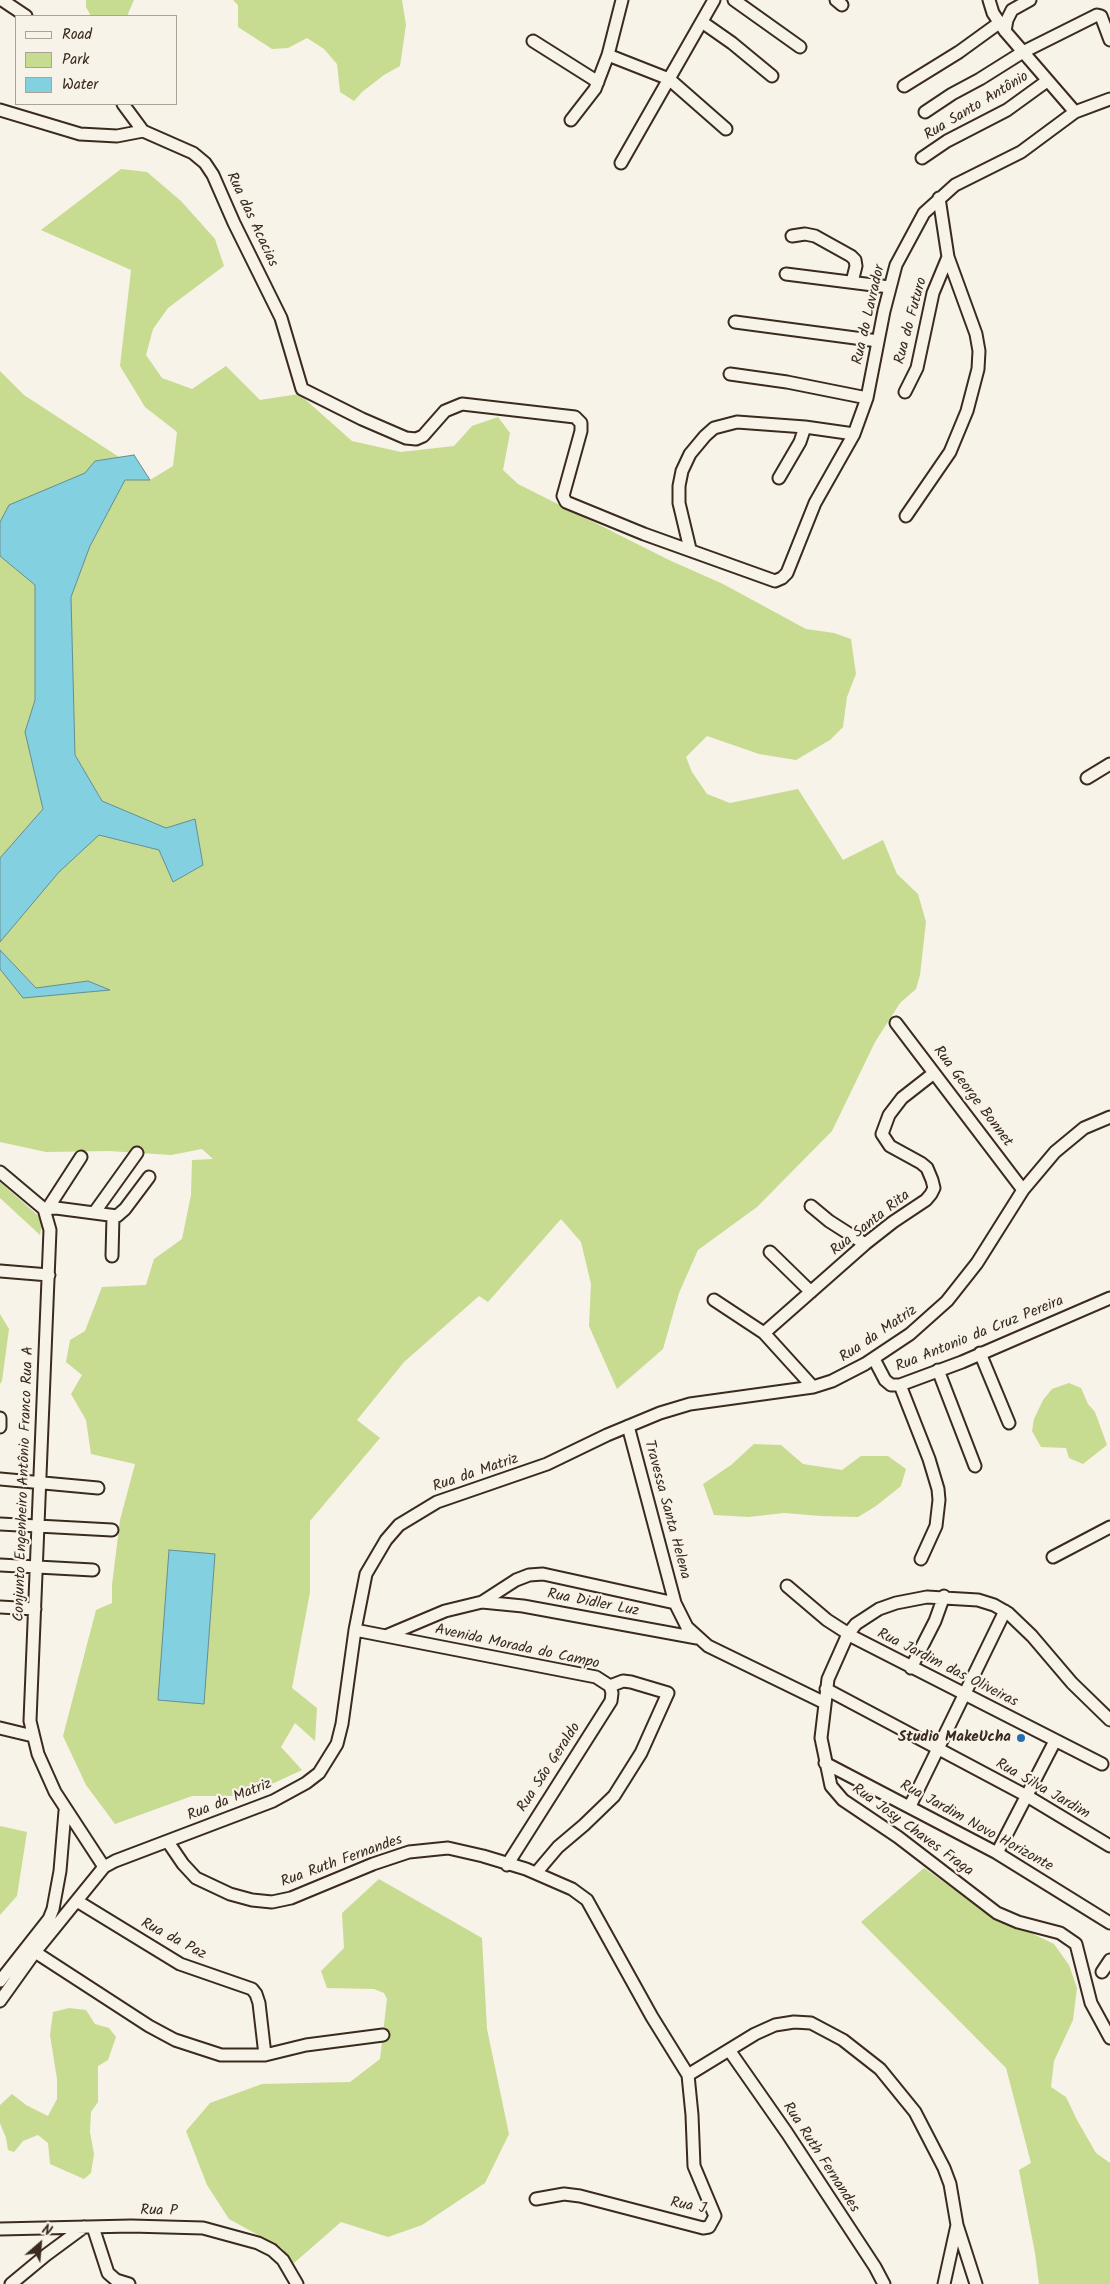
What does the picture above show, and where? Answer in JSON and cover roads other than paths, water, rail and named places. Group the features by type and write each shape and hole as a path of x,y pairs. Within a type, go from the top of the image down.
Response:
{"street":[{"path":"2,0 24,15"},
{"path":"571,120 587,102 598,82 608,55 622,0"},
{"path":"621,164 714,0"},
{"path":"734,0 800,47"},
{"name":"Rua Santo Antônio","path":"989,0 1002,27 1075,112"},
{"path":"904,86 1002,27 1012,10 1030,0"},
{"path":"925,112 1023,52 1097,15 1101,16 1110,40"},
{"path":"702,22 732,43 772,76"},
{"path":"533,41 598,82"},
{"path":"608,55 654,72 669,80 726,128"},
{"name":"Rua Santo Antônio","path":"922,158 947,141 1007,110 1047,81"},
{"name":"Rua do Lavrador","path":"690,550 766,579 775,581 787,573 815,503 854,434 867,398 889,287 896,264 915,227 939,198 955,185 1021,152 1075,112 1110,99"},
{"name":"Rua das Acacias","path":"124,105 144,131 193,152 205,163 213,175 234,223 281,318 302,389 378,427 406,438 416,439 423,436 446,411 462,404 575,417 581,423 581,431 563,499 644,534 690,550"},
{"path":"0,110 80,134 117,136 144,131"},
{"path":"906,516 950,452 967,411 978,369 979,351 976,334 948,257 939,198"},
{"path":"792,236 805,234 815,236 851,256 855,260 856,266 852,282"},
{"name":"Rua do Futuro","path":"905,392 916,368 933,293 948,257"},
{"path":"786,274 889,287"},
{"path":"734,322 878,341"},
{"path":"730,374 796,384 867,398"},
{"path":"690,550 678,503 679,486 682,471 690,454 705,436 724,424 736,422 805,427 854,434"},
{"path":"779,478 800,442 805,427"},
{"path":"1087,778 1110,764"},
{"name":"Rua George Bonnet","path":"896,1023 1024,1190"},
{"name":"Rua Santa Rita","path":"764,1333 865,1244 926,1200 934,1188 927,1168 890,1146 882,1134 894,1108 910,1091 934,1073"},
{"name":"Rua da Matriz","path":"0,2001 35,1952 104,1867 114,1861 273,1801 319,1773 337,1744 342,1724 366,1574 380,1548 399,1525 436,1502 547,1464 628,1426 690,1404 813,1387 846,1375 874,1359 910,1334 947,1301 977,1263 1024,1190 1049,1158 1084,1128 1110,1117"},
{"path":"94,1213 137,1154"},
{"path":"46,1208 81,1157"},
{"path":"0,1172 46,1208 113,1216 121,1213 149,1177"},
{"path":"811,1206 829,1221 865,1244"},
{"name":"Conjunto Engenheiro Antônio Franco Rua A","path":"46,1208 50,1230 41,1482 30,1708 33,1736 46,1772 65,1811 104,1867"},
{"path":"112,1256 113,1216"},
{"path":"770,1252 811,1292"},
{"path":"0,1266 5,1272 48,1275"},
{"name":"Rua Antonio da Cruz Pereira","path":"874,1359 885,1380 891,1384 900,1385 1110,1298"},
{"path":"714,1300 764,1333 813,1387"},
{"path":"980,1353 1008,1423"},
{"path":"938,1370 975,1466"},
{"path":"900,1385 938,1489 939,1500 936,1526 921,1559"},
{"path":"0,1418 0,1427"},
{"name":"Travessa Santa Helena","path":"628,1426 675,1603 687,1627 697,1638"},
{"path":"0,1479 98,1488"},
{"path":"0,1524 112,1530"},
{"path":"1053,1557 1110,1527"},
{"path":"0,1565 93,1570"},
{"name":"Rua Didler Luz","path":"482,1602 516,1580 529,1575 543,1574 675,1603"},
{"name":"Rua Jardim das Oliveiras","path":"787,1586 827,1620 848,1634 911,1668 1102,1764"},
{"path":"911,1668 935,1621 944,1596"},
{"name":"Rua Josy Chaves Fraga","path":"1110,1720 1072,1683 1027,1630 1005,1611 978,1600 944,1596 909,1599 879,1608 856,1624 848,1634 833,1664 826,1689 821,1738 831,1786 842,1800 898,1837 989,1908 1008,1919 1060,1933 1076,1944 1091,2003 1110,2038"},
{"name":"Rua Didler Luz","path":"388,1635 445,1611 482,1602 524,1606 697,1638"},
{"path":"0,1608 35,1609"},
{"path":"910,1806 1005,1611"},
{"name":"Avenida Morada do Campo","path":"356,1630 596,1677 610,1686 623,1681 668,1693 641,1753 614,1796 558,1847 536,1873"},
{"path":"697,1638 708,1646 825,1703"},
{"name":"Rua São Geraldo","path":"507,1865 611,1701 612,1693 610,1686"},
{"name":"Rua Silva Jardim","path":"826,1689 1027,1796 1110,1846"},
{"path":"0,1728 33,1736"},
{"path":"997,1853 1055,1741"},
{"name":"Rua Jardim Novo Horizonte","path":"825,1763 997,1853 1110,1923"},
{"path":"0,1981 49,1919 53,1909 60,1871 65,1811"},
{"name":"Rua Ruth Fernandes","path":"168,1842 190,1871 210,1886 230,1894 272,1902 291,1898 374,1864 416,1851 448,1848 483,1856 536,1873 572,1889 587,1900 688,2075"},
{"name":"Rua da Paz","path":"77,1901 180,1964 252,1989 259,2003 265,2055"},
{"path":"35,1952 92,1987 130,2015 175,2040 221,2055 265,2055 306,2045 383,2035"},
{"path":"1102,1972 1110,1960"},
{"path":"688,2075 768,2028 794,2022 811,2023 843,2040 861,2053 880,2069 915,2112 944,2168 950,2184 957,2226 976,2284"},
{"name":"Rua Ruth Fernandes","path":"729,2050 788,2133 875,2267 884,2284"},
{"name":"Rua J","path":"536,2199 564,2194 580,2196 703,2228 709,2227 715,2216 694,2166 688,2075"},
{"path":"944,2284 957,2226"},
{"path":"11,2284 46,2255 88,2227 108,2273 116,2280 128,2284"},
{"name":"Rua P","path":"0,2229 88,2227 195,2228 225,2232 258,2243 272,2250 283,2260 297,2284"}],"water":[{"path":"134,455 150,480 125,480 90,546 71,597 75,755 102,801 166,828 195,819 203,865 173,882 159,850 99,835 59,872 0,942 0,858 43,809 25,732 35,700 35,585 0,556 0,522 9,505 85,473 95,461"},
{"path":"0,950 36,988 88,981 110,990 23,998 0,969"},
{"path":"169,1550 215,1554 204,1704 158,1700"}],"place":[{"name":"Studio MakeUcha","path":"1021,1738"}]}
